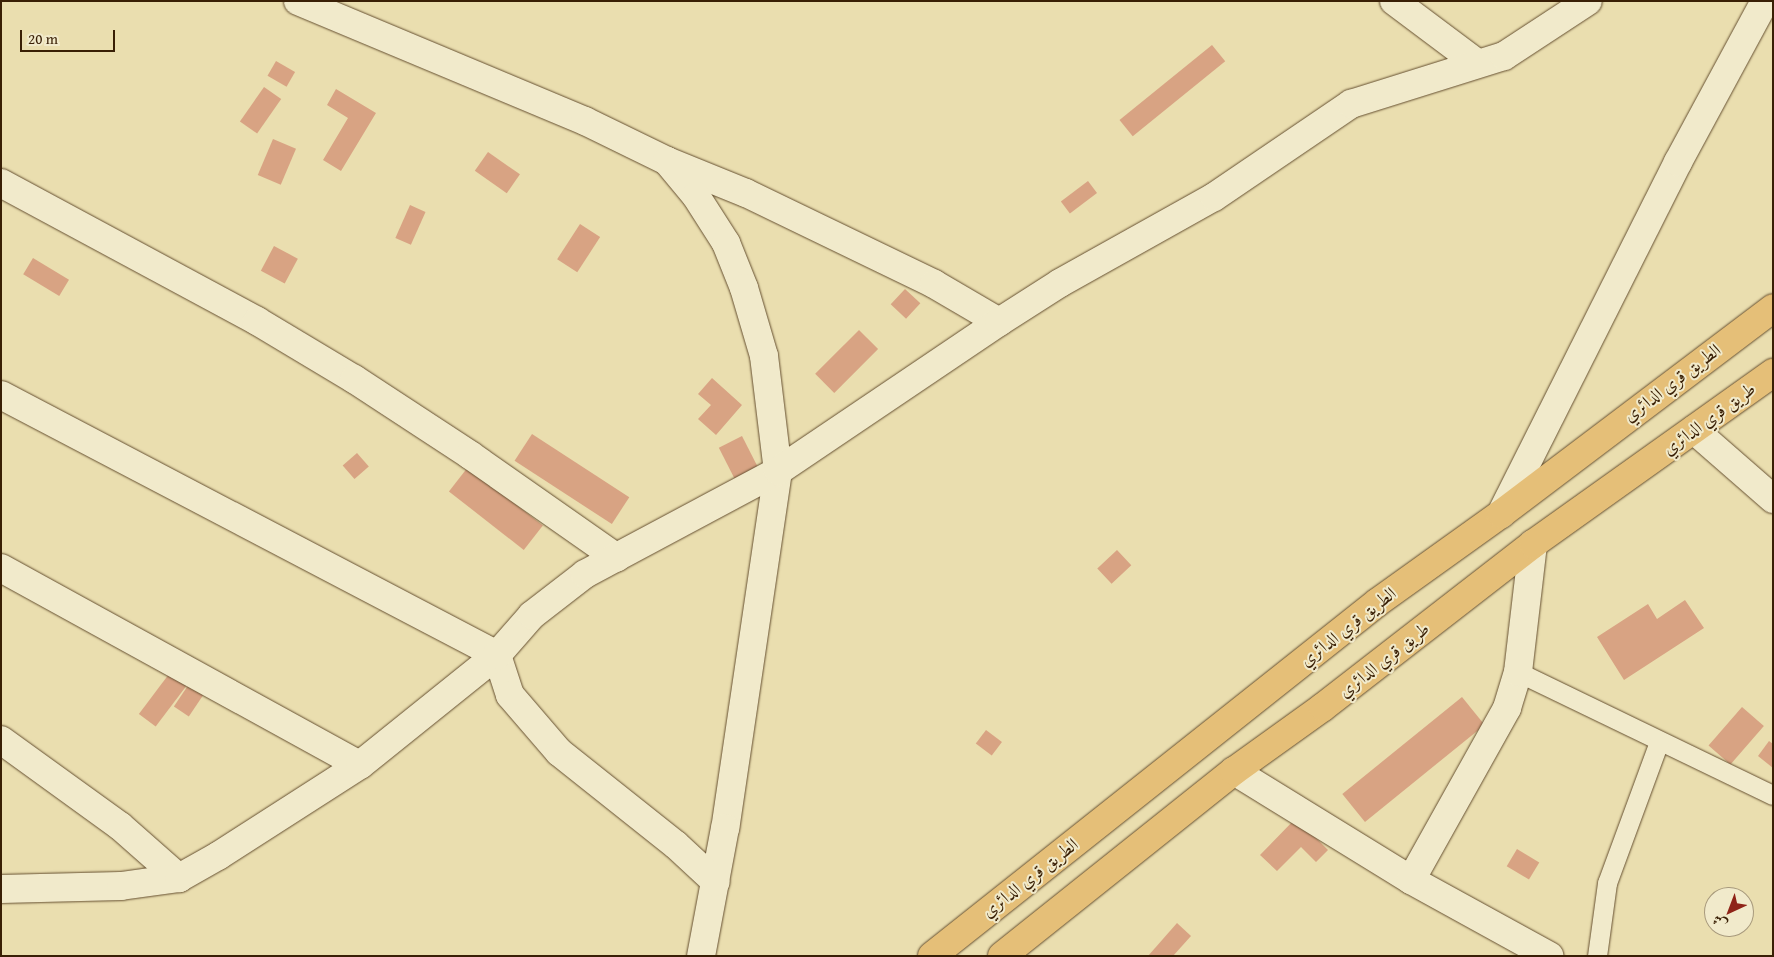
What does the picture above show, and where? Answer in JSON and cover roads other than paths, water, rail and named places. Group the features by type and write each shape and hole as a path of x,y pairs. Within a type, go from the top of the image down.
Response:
{"highway":[{"name":"الطريق قري الدائري","path":"932,956 1378,602 1501,514 1773,308"},
{"name":"طريق قري الدائري","path":"1002,956 1234,771 1323,707 1533,544 1773,373"}],"street":[{"path":"298,1 585,121 667,161 746,193 934,284 999,322"},
{"path":"1394,1 1477,63"},
{"path":"1,888 121,886 179,878 262,831 360,765 498,655 532,615 586,574 778,471 999,322 1060,283 1214,197 1351,104 1504,56 1588,1"},
{"path":"1501,514 1678,162 1765,1"},
{"path":"667,161 696,196 726,243 744,288 764,356 778,471 716,882 701,956"},
{"path":"1,183 257,321 346,374 470,455 618,558"},
{"path":"1,395 498,655 510,695 559,752 676,844 716,882"},
{"path":"1694,430 1773,499"},
{"path":"1411,880 1507,708 1518,672 1533,544"},
{"path":"1,568 360,765"},
{"path":"1,740 120,826 179,878"},
{"path":"1234,771 1411,880 1549,956"}],"lane":[{"path":"1518,672 1773,795"},
{"path":"1597,956 1608,883 1660,742"}]}
